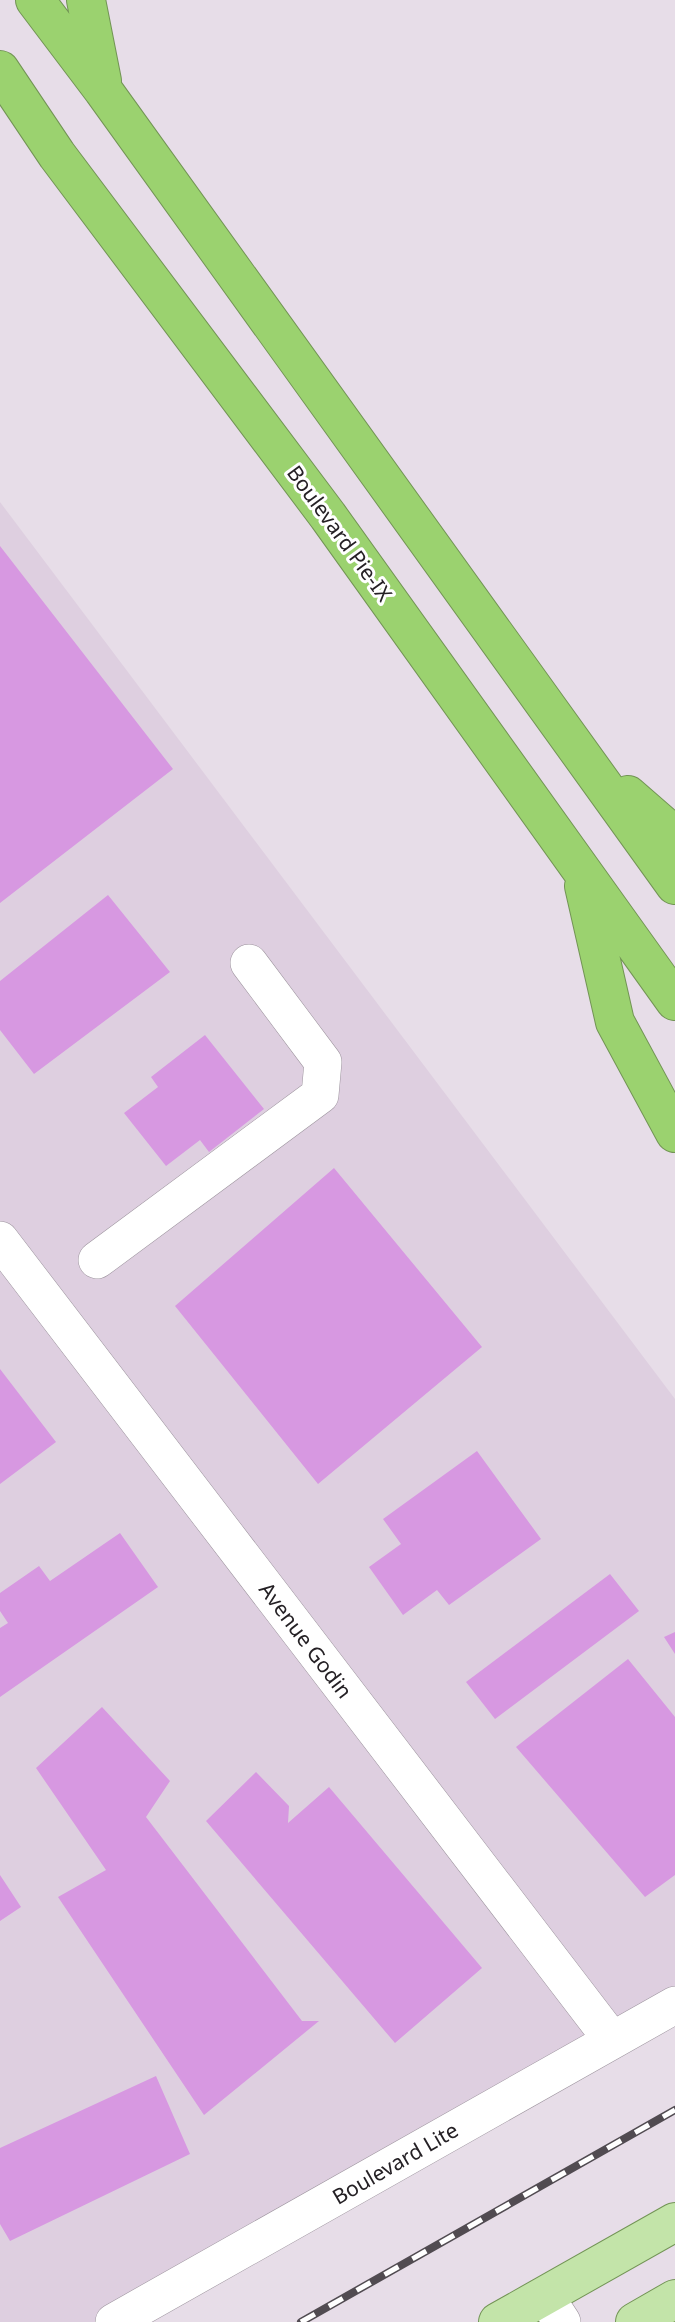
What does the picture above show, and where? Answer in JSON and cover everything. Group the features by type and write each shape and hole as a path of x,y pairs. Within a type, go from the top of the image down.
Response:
{"highway":[{"path":"35,0 103,90 675,885"},
{"path":"86,0 103,90"},
{"name":"Boulevard Pie-IX","path":"0,71 57,155 304,482 675,1001"},
{"path":"0,118 57,155"},
{"path":"579,752 675,836"},
{"path":"580,867 615,1022 675,1133"}],"main road":[{"path":"498,2322 554,2309 675,2222"},
{"path":"635,2322 675,2299"}],"street":[{"path":"97,1260 320,1095 323,1062 250,964"},
{"name":"Avenue Godin","path":"0,1240 612,2040"},
{"name":"Boulevard Lite","path":"114,2322 675,2005"}],"shaded area":[{"path":"0,502 675,1399 675,2000 114,2322 0,2322"}],"building":[{"path":"0,546 173,769 0,903"},
{"path":"108,895 170,972 34,1074 0,1030 0,981"},
{"path":"205,1035 264,1109 209,1152 200,1140 166,1166 124,1113 158,1087 151,1077"},
{"path":"334,1168 482,1347 318,1484 175,1306"},
{"path":"0,1369 56,1442 0,1484"},
{"path":"477,1451 541,1539 449,1605 437,1590 403,1615 369,1567 401,1544 383,1519"},
{"path":"120,1533 158,1587 0,1697 0,1628 8,1623 0,1611 0,1593 39,1566 50,1581"},
{"path":"610,1574 639,1611 495,1719 466,1682"},
{"path":"675,1632 675,1654 664,1637"},
{"path":"628,1659 675,1717 675,1875 645,1897 516,1747"},
{"path":"102,1707 170,1781 146,1817 302,2021 319,2021 204,2115 58,1897 106,1870 36,1768"},
{"path":"256,1772 289,1806 288,1823 329,1787 482,1968 395,2043 206,1821"},
{"path":"0,1875 21,1907 0,1921"},
{"path":"156,2076 190,2154 10,2241 0,2224 0,2148"}],"railway":[{"path":"301,2322 675,2110"}]}
